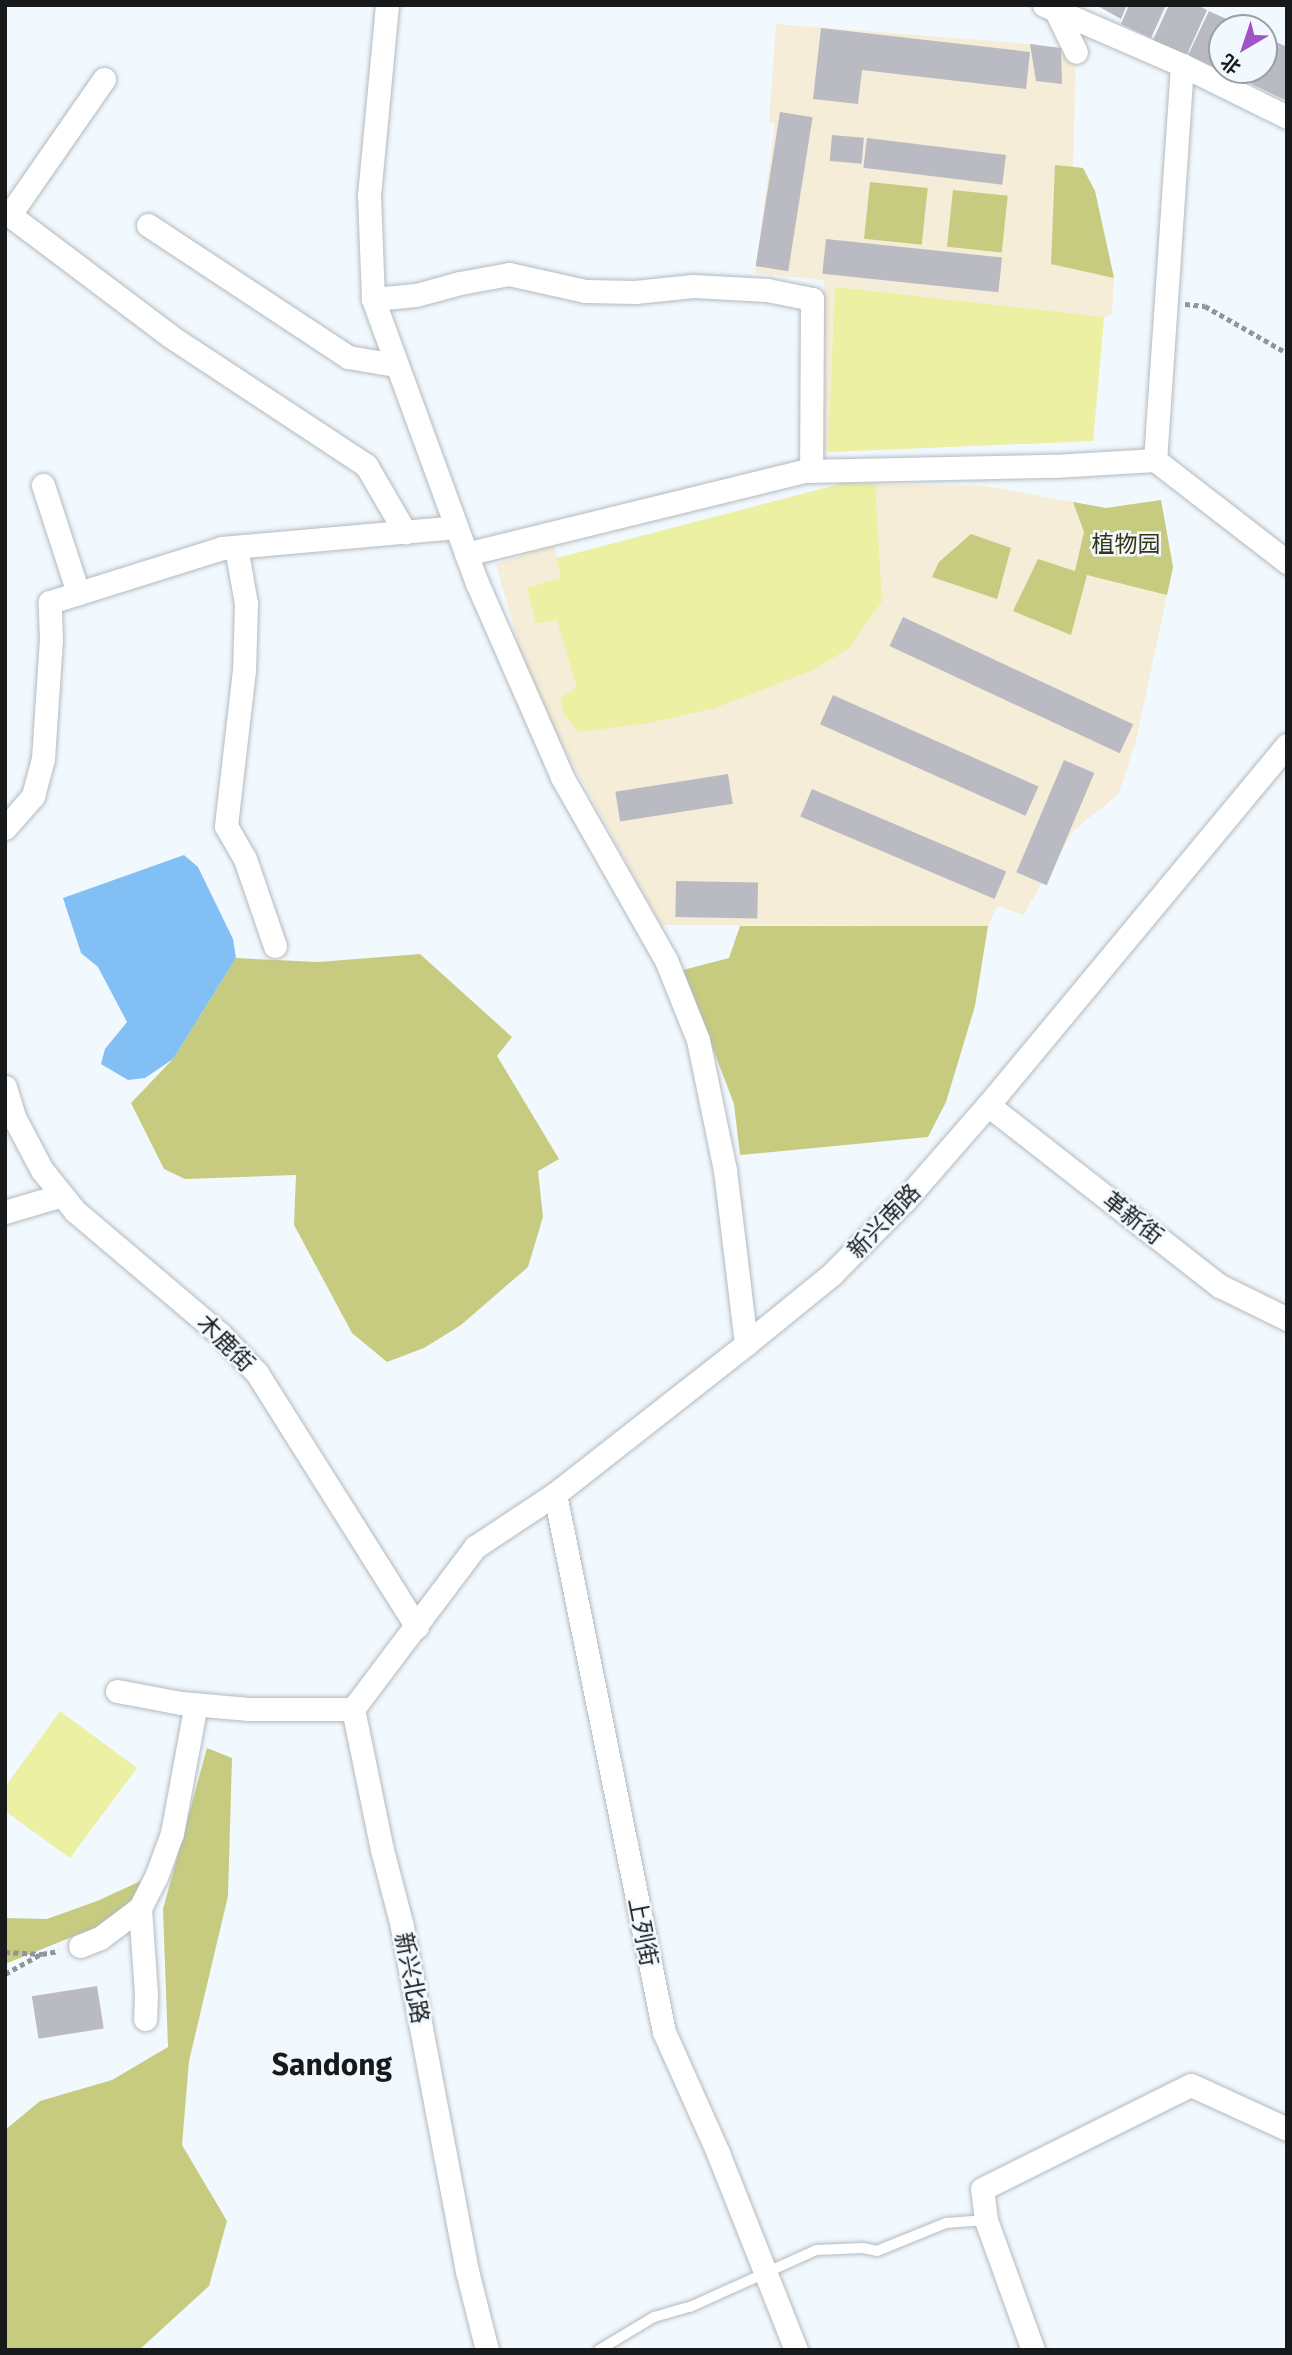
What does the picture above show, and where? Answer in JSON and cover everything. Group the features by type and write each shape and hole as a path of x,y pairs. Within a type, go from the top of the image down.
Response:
{"street":[{"path":"387,5 369,195 373,299 466,554 562,777 666,960 698,1040 725,1170 746,1344"},
{"path":"1050,6 1076,52"},
{"path":"1050,6 1182,65 1287,117"},
{"path":"1155,460 1182,65"},
{"path":"104,79 11,213 10,225 170,336 366,465 405,532"},
{"path":"148,225 348,357 396,365"},
{"path":"373,299 416,295 509,274 585,292 635,292 693,286 766,290 812,299 811,471"},
{"path":"466,554 811,471 1054,466 1155,460 1287,562"},
{"path":"43,485 78,593"},
{"path":"5,828 33,796 43,759 51,640 50,602 222,548 456,527"},
{"path":"236,547 246,604 244,670 226,826 245,859 275,946"},
{"name":"新兴南路","path":"417,1627 475,1546 555,1494 746,1344 832,1274 905,1200 988,1105 1287,745"},
{"name":"木鹿街","path":"5,1087 15,1119 42,1170 75,1211 219,1333 257,1373 309,1451 417,1627"},
{"name":"革新街","path":"988,1105 1220,1286 1287,1319"},
{"path":"5,1212 62,1195"},
{"name":"上列街","path":"555,1494 664,2032 718,2153 796,2350"},
{"path":"117,1691 196,1704 249,1709 353,1709 379,1672 417,1627"},
{"path":"145,2019 146,1993 140,1908 172,1833 196,1704"},
{"name":"新兴北路","path":"353,1709 382,1850 402,1926 467,2271 487,2350"},
{"path":"80,1946 100,1938 140,1908"},
{"path":"1032,2350 986,2220 982,2189 1191,2085 1287,2129"}],"lane":[{"path":"599,2350 653,2317 690,2307 816,2250 863,2248 877,2251 946,2223 986,2220"}],"path":[{"path":"1166,302 1205,306 1287,353"},
{"path":"5,1952 42,1954 80,1946"},
{"path":"5,1974 42,1954"}],"shaded area":[{"path":"776,24 1030,44 1076,52 1073,166 1083,168 1095,191 1114,278 1112,314 1104,317 1093,441 828,452 818,458 824,280 755,273 775,124 769,121"},
{"path":"844,483 986,486 1106,508 1161,500 1173,567 1136,741 1118,795 1074,830 1023,915 997,906 988,926 661,925 530,686 496,564 554,545 558,558"}],"green space":[{"path":"1055,165 1083,168 1095,191 1114,278 1051,264"},
{"path":"870,182 928,188 922,245 864,239"},
{"path":"953,190 1008,196 1002,252 947,247"},
{"path":"835,287 1104,317 1093,441 828,452"},
{"path":"844,483 875,483 882,601 849,648 815,669 715,708 649,723 579,732 563,713 561,698 577,687 557,620 536,623 527,588 561,578 557,558"},
{"name":"植物园","path":"1161,500 1173,567 1167,595 1087,575 1071,635 1013,611 1038,559 1075,571 1084,532 1073,502 1106,508"},
{"path":"971,534 1011,548 997,599 932,577 939,562"},
{"path":"740,926 988,926 975,1006 946,1102 928,1137 740,1155 734,1104 683,970 729,958"},
{"path":"420,954 512,1037 497,1056 559,1159 538,1171 543,1217 528,1267 461,1325 424,1348 387,1362 352,1333 294,1225 296,1175 185,1179 164,1169 131,1103 173,1059 236,958 318,962"},
{"path":"60,1711 137,1768 70,1858 5,1811 5,1787"},
{"path":"207,1748 232,1758 228,1896 189,2061 182,2145 227,2221 209,2286 139,2350 5,2350 5,2130 40,2101 112,2080 168,2047 163,1909"},
{"path":"143,1880 139,1892 109,1922 5,1964 5,1918 47,1919 97,1901"}],"water":[{"path":"184,855 198,867 233,939 236,958 173,1059 145,1078 128,1080 101,1064 105,1049 127,1022 98,967 81,953 63,898"}],"building":[{"path":"1096,5 1127,5 1121,19"},
{"path":"1129,5 1166,5 1151,38 1121,24"},
{"path":"1169,5 1197,5 1207,10 1186,57 1152,42"},
{"path":"1209,11 1216,14 1208,14 1208,64 1188,55"},
{"path":"821,28 1030,52 1026,89 862,70 858,104 813,99"},
{"path":"1278,43 1287,47 1287,101 1251,84 1278,84"},
{"path":"1030,44 1061,48 1062,84 1036,81"},
{"path":"780,112 813,117 788,271 756,266"},
{"path":"832,135 864,138 862,164 830,161"},
{"path":"867,138 1006,155 1002,185 863,168"},
{"path":"826,239 1002,258 998,292 822,274"},
{"path":"903,617 1133,724 1120,753 889,646"},
{"path":"833,695 1039,787 1026,816 820,724"},
{"path":"1064,760 1094,773 1047,885 1016,872"},
{"path":"728,774 733,804 620,821 615,792"},
{"path":"812,789 1006,871 995,899 800,817"},
{"path":"676,881 758,882 757,918 675,917"},
{"path":"97,1986 104,2028 39,2039 32,1996"}],"district":[{"name":"Sandong","path":"332,2065"}]}
